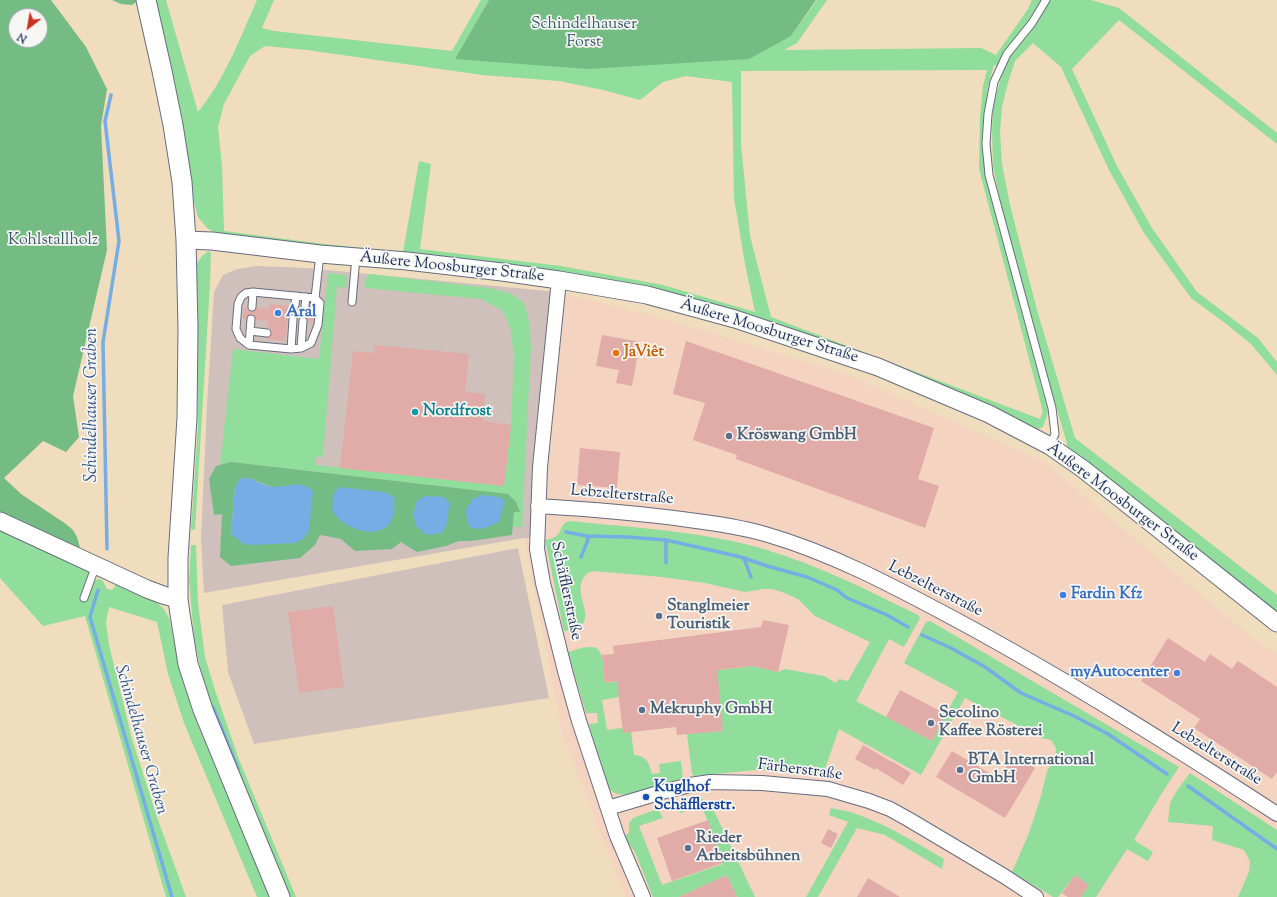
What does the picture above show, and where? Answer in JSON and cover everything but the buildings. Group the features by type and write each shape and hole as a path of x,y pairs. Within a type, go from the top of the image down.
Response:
{"main road":[{"path":"146,0 173,125 182,182 186,240 188,328 187,418 178,558 178,599 188,664 202,710 280,897"}],"street":[{"name":"Äußere Moosburger Straße","path":"186,240 320,254 407,261 559,280 655,297 735,318 878,366 983,411 1050,446 1116,495 1277,623"},
{"name":"Schäfflerstraße","path":"559,280 540,467 537,549 543,583 564,671 608,808 643,897"},
{"name":"Lebzelterstraße","path":"538,506 661,516 722,525 764,534 848,564 1009,648 1168,744 1277,814"},
{"path":"0,521 163,595 178,599"},
{"name":"Färberstraße","path":"608,808 662,792 710,782 762,783 828,789 890,809 1004,876 1036,897"}],"lane":[{"path":"1046,0 1032,23 1007,54 994,82 988,114 986,144 989,175 1052,408 1055,434 1050,446"},
{"path":"314,307 320,254"},
{"path":"352,302 356,257"},
{"path":"252,307 253,292"},
{"path":"253,292 315,298 320,304 318,325 311,343 301,348 291,349 249,345 240,338 236,329 238,304 241,297 246,293 253,292"},
{"path":"295,305 296,296"},
{"path":"305,306 306,297"},
{"path":"249,345 251,319"},
{"path":"291,349 289,336 293,319"},
{"path":"301,348 304,320"},
{"path":"311,343 313,322"},
{"path":"250,331 267,333"},
{"path":"84,598 96,565"}],"shaded area":[{"path":"257,266 306,268 558,292 536,538 524,538 204,593 201,539 214,292 223,275 237,269"},
{"path":"558,292 656,316 849,375 1043,461 1248,634 1277,654 1277,897 625,897 562,733 524,538 536,538"},
{"path":"518,548 549,698 254,744 228,672 222,605"}],"green space":[{"name":"Kohlstallholz","path":"0,0 51,0 86,47 107,89 101,126 107,250 73,396 79,437 66,452 43,441 4,478 21,494 73,530 77,537 83,559 0,514"},
{"path":"112,0 136,0 136,2 132,5 121,4"},
{"path":"155,0 166,0 198,112 208,99 224,72 257,0 274,0 262,28 274,31 452,51 481,0 489,0 456,58 791,36 817,0 827,0 797,43 784,50 981,48 996,55 1028,9 1032,0 1091,0 1119,8 1277,133 1277,144 1119,20 1072,69 1117,166 1152,228 1197,292 1258,338 1277,362 1277,375 1251,344 1191,298 1144,233 1109,170 1061,67 1033,43 1015,61 1002,107 1000,132 1002,164 1010,205 1037,310 1075,438 1277,595 1277,613 1067,449 1067,443 1028,313 1001,206 993,165 993,105 1004,68 994,65 988,87 985,117 984,168 1048,412 1043,427 1035,430 701,306 309,246 217,234 207,228 198,217 193,198 181,114 170,60","holes":["265,46 307,50 482,75 559,81 603,90 640,100 663,82 686,76 732,82 734,198 755,312 663,285 561,266 420,249 431,164 419,161 403,252 324,244 224,231 222,166 218,127 224,104 250,56","987,70 983,86 980,117 979,169 1043,412 1040,419 771,317 750,236 741,144 741,71"]},
{"name":"Schindelhauser Forst","path":"489,0 816,0 791,36 749,59 588,69 455,59"},
{"path":"208,251 211,253 210,284 195,530 191,529 198,427 197,263"},
{"path":"328,273 346,275 347,281 346,288 337,287 323,457 316,457 316,465 504,486 511,425 514,357 511,331 503,311 481,299 365,288 364,282 369,274 490,288 510,293 524,303 529,321 531,346 522,527 513,527 514,511 519,512 508,494 231,462 220,465 233,349 319,359"},
{"path":"231,462 508,494 516,502 520,512 514,512 512,535 471,541 459,541 446,546 417,552 401,542 392,549 355,551 341,539 320,535 315,545 300,558 231,566 220,557 222,514 214,515 209,479 216,466","holes":["249,478 272,487 231,534 235,487 240,479","384,492 394,497 394,513"]},
{"path":"570,521 694,534 718,538 767,550 825,571 918,615 920,618 904,647 889,639 856,701 932,741 958,692 904,663 926,622 930,621 1179,767 1134,840 1153,852 1148,861 1127,849 1096,897 1081,897 1089,885 1075,875 1058,897 1053,897 1012,872 1029,833 1041,796 1047,771 1055,758 1056,748 1051,740 1042,738 965,698 921,775 839,729 822,777 789,772 755,770 694,776 692,774 687,734 723,731 619,697 602,700 607,730 622,728 623,732 631,731 634,755 642,757 647,761 652,774 660,773 659,764 681,761 683,778 631,794 612,792 603,778 589,724 598,723 597,713 586,713 568,652 587,647 599,650 603,660 605,683 753,666 778,672 785,669 824,676 836,683 839,679 848,681 870,642 815,616 798,599 772,589 745,592 705,583 662,577 594,571 589,572 581,583 585,611 584,623 577,628 564,631 545,540 559,534 563,525"},
{"path":"0,527 90,572 93,582 98,579 102,580 107,589 112,590 116,585 123,585 154,600 164,609 169,618 180,671 195,719 270,897 257,897 184,723 168,674 157,622 109,607 106,622 109,645 132,739 158,820 186,897 166,897 85,616 43,626 0,578"},
{"path":"191,545 196,545 198,603 205,657 238,757 296,897 285,897 216,723 200,667 194,637 189,580"},
{"path":"1190,773 1277,830 1277,897 1238,897 1249,872 1250,861 1244,850 1212,840 1213,826 1168,822 1170,803"},
{"path":"702,799 713,809 755,897 737,897 727,875 679,897 653,897 635,852 624,837 629,833 629,823 633,818 658,809 663,818 639,826 662,885 723,864 702,806 680,813 677,805"},
{"path":"831,808 856,814 903,835 944,859 942,869 885,835 857,828 818,897 806,897 848,822 829,815"}],"water":[{"path":"249,478 273,487 294,484 304,485 313,491 309,531 303,539 295,543 251,545 242,543 231,534 235,487 240,479"},
{"path":"339,487 384,492 394,497 394,510 391,521 386,527 374,532 358,530 344,523 332,510 333,495"},
{"path":"482,495 499,497 505,501 499,522 484,528 476,529 469,526 465,511 473,499"},
{"path":"425,496 444,497 450,503 447,523 442,533 427,535 416,526 413,514 417,501"}],"waterway":[{"name":"Schindelhauser Graben","path":"107,549 103,342 119,241 105,121 111,95"},
{"path":"566,532 587,536 666,540 741,557 807,577 837,590 847,598 887,615 908,627"},
{"path":"581,557 588,540 587,536"},
{"path":"666,540 666,563"},
{"path":"743,558 751,577"},
{"name":"Schindelhauser Graben","path":"98,590 90,617 172,897"},
{"path":"922,635 951,648 985,667 1021,693 1074,716 1108,734 1167,774"},
{"path":"213,707 238,769"},
{"path":"1188,786 1277,849"}],"place":[{"name":"Aral","path":"278,313"},
{"name":"JaViêt","path":"616,353"},
{"name":"Nordfrost","path":"415,412"},
{"name":"Kröswang GmbH","path":"729,436"},
{"name":"Fardin Kfz","path":"1063,595"},
{"name":"Stanglmeier Touristik","path":"659,616"},
{"name":"myAutocenter","path":"1177,673"},
{"name":"Mekruphy GmbH","path":"642,710"},
{"name":"Secolino Kaffee Rösterei","path":"931,723"},
{"name":"BTA International GmbH","path":"960,770"},
{"name":"Kuglhof Schäfflerstr.","path":"646,797"},
{"name":"Rieder Arbeitsbühnen","path":"688,848"}]}
